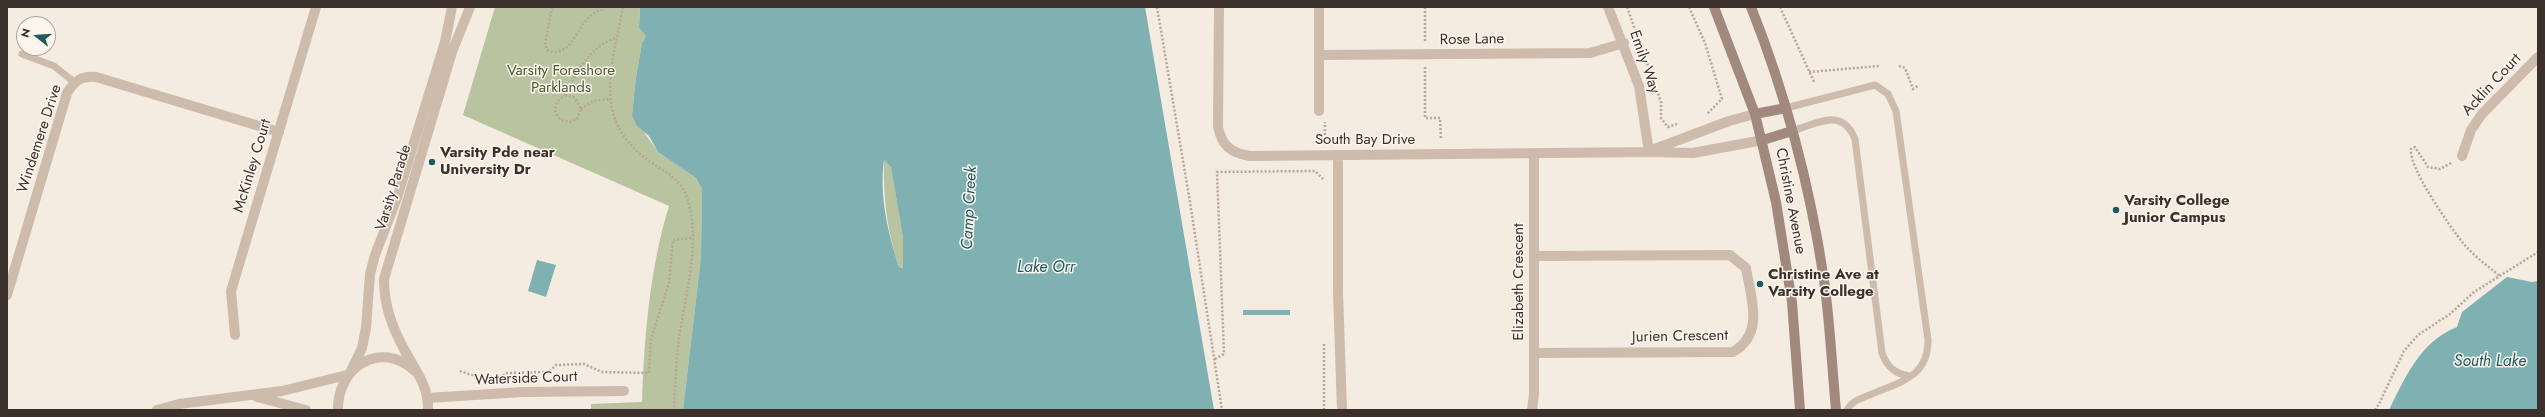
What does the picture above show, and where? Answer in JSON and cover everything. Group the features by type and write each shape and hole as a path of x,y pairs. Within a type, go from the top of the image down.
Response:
{"main road":[{"name":"Christine Avenue","path":"1714,7 1755,114 1763,140 1788,269 1800,410"},
{"name":"Christine Avenue","path":"1751,7 1786,108 1807,188 1824,279 1836,410"},
{"path":"1755,114 1786,108"},
{"path":"1763,140 1792,131"}],"street":[{"name":"McKinley Court","path":"235,335 231,290 316,7"},
{"name":"Varsity Parade","path":"338,410 338,398 362,348 366,328 370,274 375,255 397,198 445,42 452,7"},
{"name":"Varsity Parade","path":"428,410 428,398 419,375 387,313 384,298 384,279 452,52 470,7"},
{"name":"South Bay Drive","path":"1218,7 1218,127 1220,137 1225,146 1238,154 1250,156 1648,152 1693,153 1763,140"},
{"path":"1319,7 1319,111"},
{"name":"Emily Way","path":"1608,7 1624,43 1642,100 1648,152"},
{"name":"Rose Lane","path":"1319,55 1590,53 1624,43"},
{"name":"Acklin Court","path":"2462,156 2471,130 2482,114 2538,57"},
{"name":"Windemere Drive","path":"7,295 67,93 74,82 86,76 96,77 279,132"},
{"name":"South Bay Drive","path":"1648,152 1729,121 1755,114"},
{"name":"Elizabeth Crescent","path":"1532,410 1534,394 1534,154"},
{"path":"1338,155 1338,292 1342,410"},
{"name":"Jurien Crescent","path":"1534,256 1730,255 1746,268 1754,320 1752,335 1743,346 1733,352 1534,353"},
{"path":"157,410 179,404 282,391 349,373 361,363 373,359 386,358 398,360 419,375"},
{"name":"Waterside Court","path":"428,398 522,392 624,391"},
{"path":"249,396 284,402 306,410"}],"lane":[{"path":"27,56 54,66 74,82"},
{"path":"1786,108 1875,85 1888,94 1893,102 1898,118 1928,340 1928,354 1924,364 1910,376 1853,403 1847,410"},
{"path":"1792,131 1833,119 1844,122 1850,128 1855,139 1882,353 1885,362 1892,370 1910,376"}],"path":[{"path":"552,7 545,45 547,50 552,52 560,51 569,45 586,19 594,12 606,10"},
{"path":"623,7 615,38 608,84 616,124 622,135 639,153 683,186 693,225 689,278 675,376 674,410"},
{"path":"1157,7 1222,410"},
{"path":"1425,7 1425,46"},
{"path":"1627,7 1661,102 1661,118 1668,126 1680,123"},
{"path":"1689,7 1705,43 1722,99 1702,115"},
{"path":"1780,7 1814,82"},
{"path":"610,99 593,101 581,109 576,119 570,122 561,120 555,112 555,105 560,98 566,95 594,49 615,38"},
{"path":"1425,63 1425,118 1440,118 1441,139"},
{"path":"1809,72 1880,66"},
{"path":"1900,66 1905,68 1913,89 1919,85"},
{"path":"566,95 575,98 581,109"},
{"path":"2462,156 2440,168 2433,169 2428,167 2415,147 2410,149 2410,153 2438,209 2464,243 2500,276"},
{"path":"1214,359 1224,354 1217,172 1315,171 1322,177 1324,182"},
{"path":"460,371 477,377 501,377 507,373 549,372 556,365 584,364 602,372 649,373 651,339 669,283 672,240 692,238"},
{"path":"2375,410 2380,404 2404,351 2418,335 2500,276 2538,252"},
{"path":"1324,343 1324,410"}],"green space":[{"name":"Varsity Foreshore Parklands","path":"495,7 640,7 639,28 646,36 642,43 636,77 632,115 658,152 696,178 702,189 701,257 683,410 591,410 591,404 642,402 644,353 649,303 657,253 669,206 463,115"},
{"path":"884,160 891,166 903,238 903,268 899,267 891,240 885,201"}],"water":[{"name":"Lake Orr","path":"640,7 1145,7 1214,410 683,410 701,257 702,189 696,178 658,152 649,136 637,126 632,115 636,77 642,43 646,36 639,28","holes":["884,160 891,167 903,238 903,268 899,267 895,254 888,228 884,201"]},
{"path":"537,260 556,265 546,297 528,291"},
{"name":"South Lake","path":"2507,277 2532,282 2538,281 2538,410 2389,410 2408,373 2424,351 2444,333 2457,327 2462,312"},
{"path":"1243,310 1290,310 1290,315 1243,315"}],"place":[{"name":"Varsity Pde near University Dr","path":"432,162"},
{"name":"Varsity College Junior Campus","path":"2116,210"},
{"name":"Christine Ave at Varsity College","path":"1760,284"}],"water label":[{"name":"Camp Creek","path":"970,208"}]}
